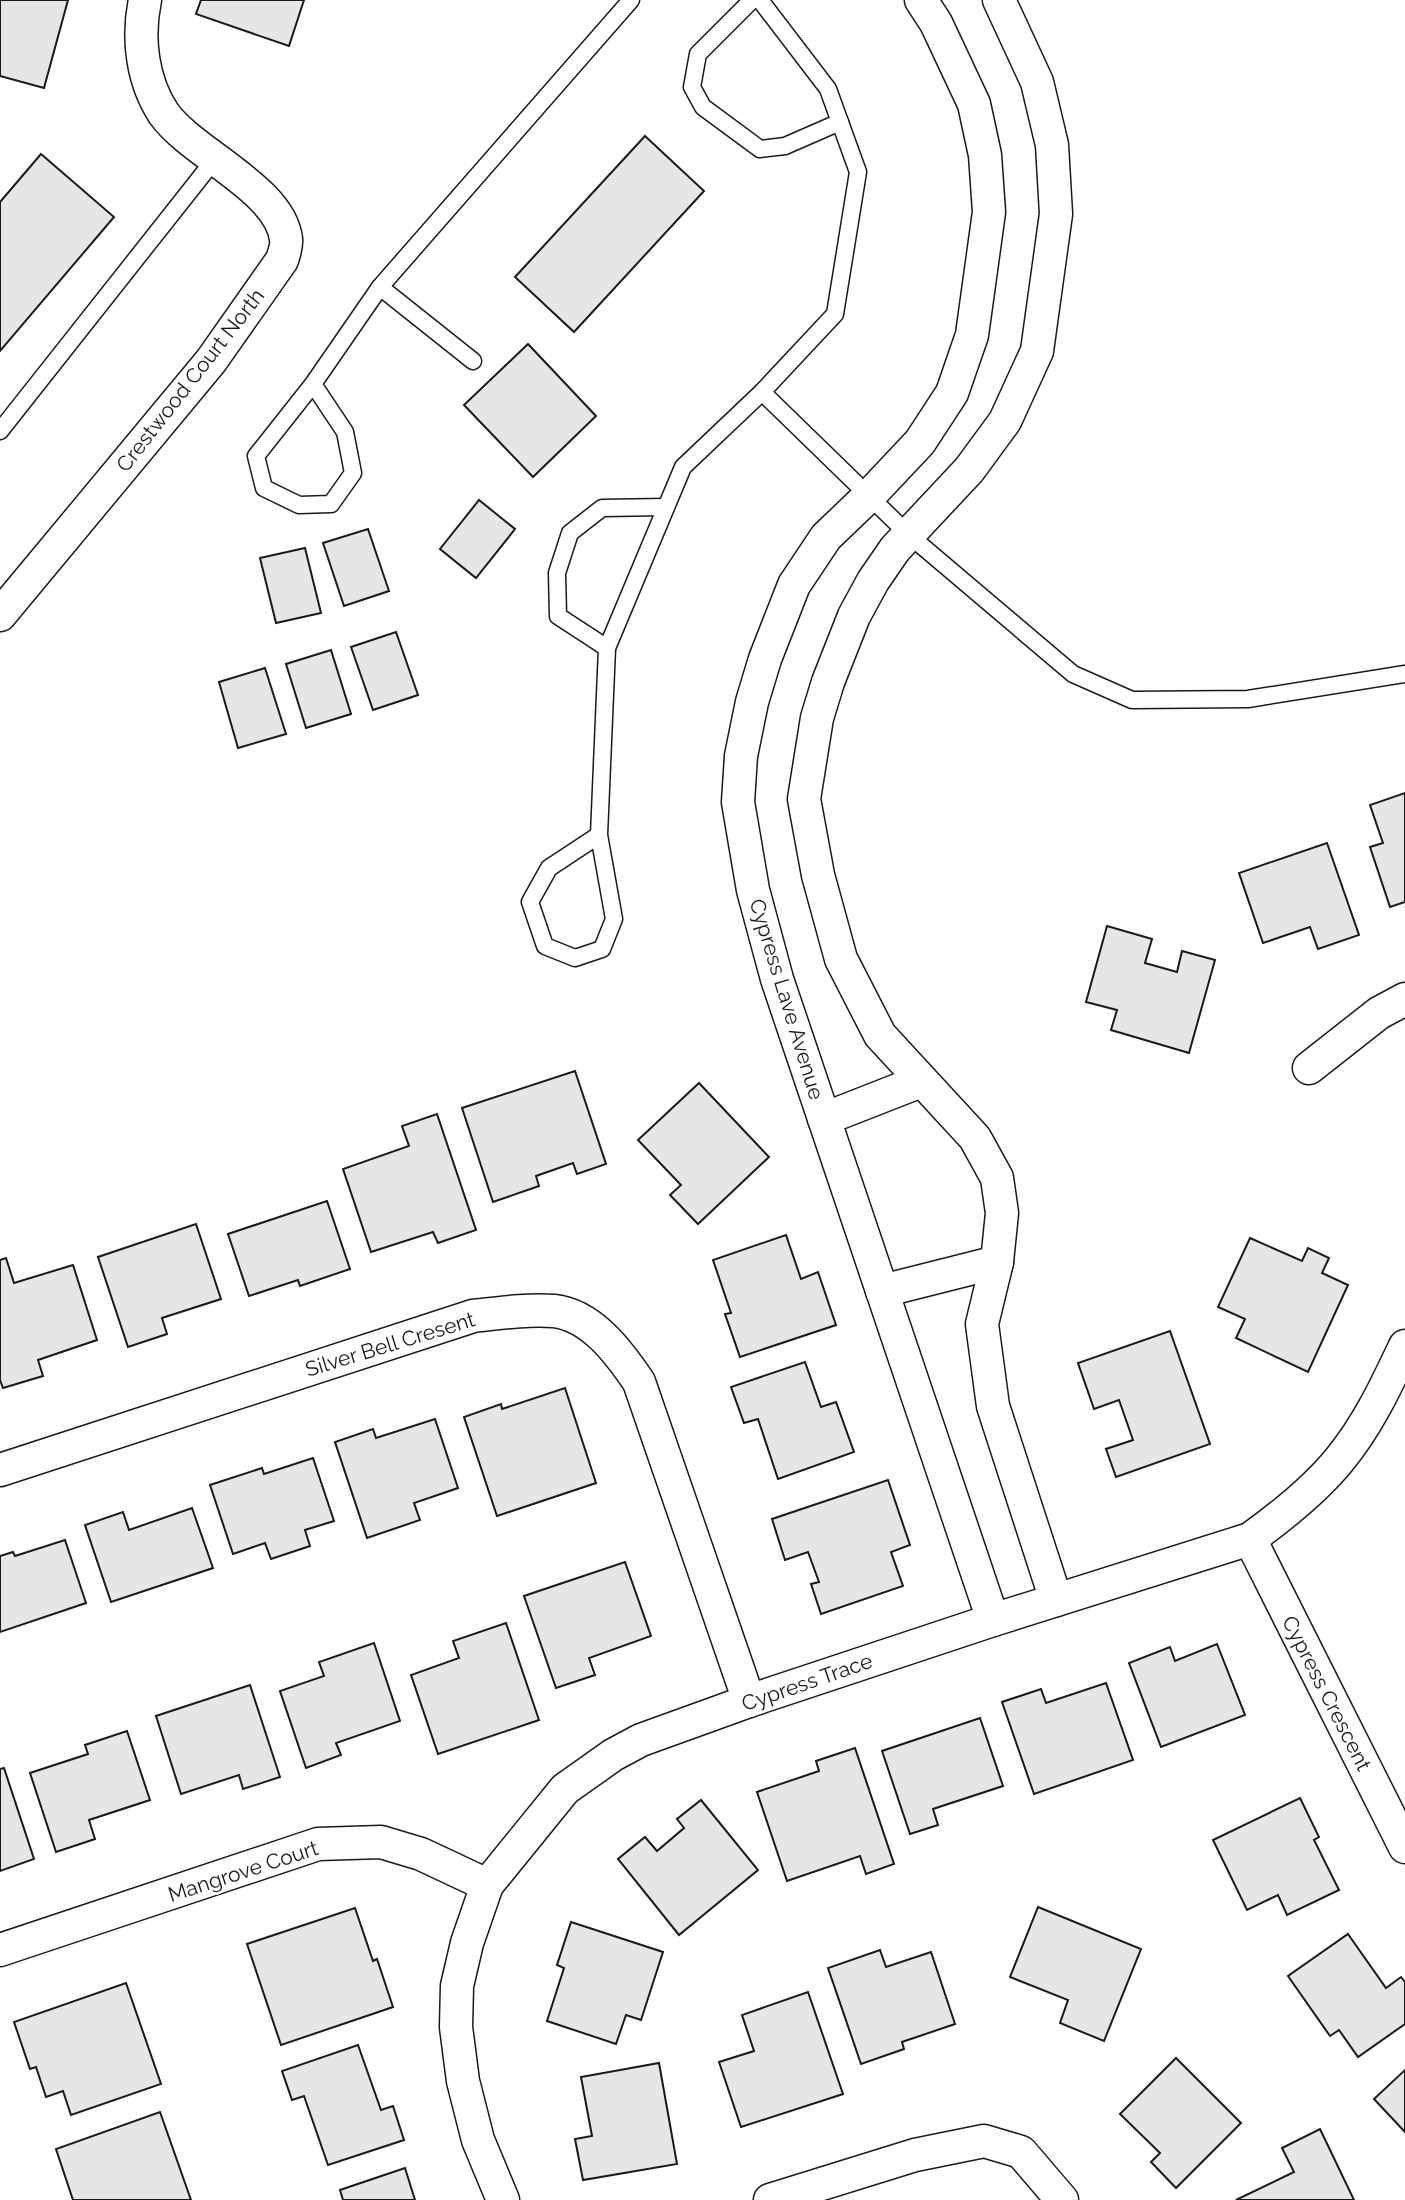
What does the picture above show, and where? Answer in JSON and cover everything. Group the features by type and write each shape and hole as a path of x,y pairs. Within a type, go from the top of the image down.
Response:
{"street":[{"name":"Crestwood Court North","path":"0,615 211,361 282,260 287,240 271,204 164,114 143,58 140,27 145,0"},
{"name":"Cypress Lave Avenue","path":"921,0 936,23 974,104 985,155 989,212 972,335 952,393 920,443 826,537 794,586 765,659 752,702 741,756 738,802 753,890 777,979 993,1620"},
{"path":"999,0 1037,82 1052,145 1056,214 1037,351 1005,421 969,470 895,549 873,580 854,617 828,682 817,718 804,799 818,875 841,960 880,1035 975,1138 997,1178 1002,1213 997,1262 982,1324 993,1406 1056,1600"},
{"path":"1308,1068 1379,1013 1405,999"},
{"name":"Cypress Lave Avenue","path":"824,1119 921,1081"},
{"path":"882,1291 997,1262"},
{"name":"Silver Bell Cresent","path":"0,1470 473,1316 557,1311 583,1322 605,1339 624,1359 639,1382 749,1701"},
{"name":"Cypress Trace","path":"503,2200 478,2140 463,2081 456,2027 457,1986 467,1942 487,1885 565,1789 613,1755 641,1740 993,1620 1250,1539 1278,1519 1340,1460 1381,1398 1405,1346"},
{"name":"Cypress Crescent","path":"1250,1539 1405,1847"},
{"name":"Mangrove Court","path":"0,1951 318,1844 381,1842 421,1854 487,1885"},
{"path":"770,2200 915,2155 984,2141 1021,2152 1062,2200"}],"lane":[{"path":"313,384 345,432 353,473 331,504 299,505 264,488 256,456 313,384 380,287 631,0"},
{"path":"752,0 698,54 692,88 703,107 760,149 785,146 841,122"},
{"path":"599,835 550,868 530,902 545,946 575,958 602,949 614,919 599,835 607,648 683,467 762,392 835,314 858,172 828,89 760,0"},
{"path":"0,431 215,159"},
{"path":"380,287 473,361"},
{"path":"762,392 909,535 1073,674 1132,700 1248,699 1405,674"},
{"path":"607,648 558,617 557,573 570,533 602,508 666,507"}],"building":[{"path":"0,0 68,0 44,88 0,76"},
{"path":"201,0 304,0 289,46 196,14"},
{"path":"645,136 704,191 574,332 515,277"},
{"path":"41,154 114,217 0,351 0,202"},
{"path":"528,344 596,416 533,477 464,405"},
{"path":"479,500 515,529 476,578 440,549"},
{"path":"368,529 389,591 344,606 323,543"},
{"path":"305,548 321,613 276,623 260,558"},
{"path":"396,632 418,695 373,710 351,647"},
{"path":"331,650 351,714 306,728 286,664"},
{"path":"265,668 286,734 238,748 219,682"},
{"path":"1405,793 1405,902 1390,907 1370,847 1383,843 1370,805"},
{"path":"1327,843 1359,935 1318,949 1310,927 1263,943 1239,873"},
{"path":"1107,926 1152,939 1145,963 1177,972 1182,951 1215,960 1189,1053 1111,1030 1117,1010 1086,1002"},
{"path":"575,1071 606,1164 577,1174 573,1163 536,1176 539,1186 493,1202 462,1108"},
{"path":"699,1083 769,1157 698,1224 670,1195 681,1185 638,1140"},
{"path":"437,1114 476,1230 438,1243 433,1232 371,1252 343,1169 409,1146 402,1126"},
{"path":"327,1201 350,1269 300,1286 298,1280 249,1296 228,1234"},
{"path":"196,1224 221,1299 162,1318 167,1334 128,1347 98,1257"},
{"path":"786,1235 801,1279 818,1272 836,1325 740,1357 725,1314 731,1313 713,1260"},
{"path":"1250,1238 1302,1261 1308,1248 1329,1258 1322,1273 1348,1285 1308,1372 1236,1338 1245,1319 1218,1307"},
{"path":"6,1258 14,1283 73,1265 97,1340 38,1360 43,1376 3,1388 0,1380 0,1260"},
{"path":"1170,1331 1210,1444 1116,1477 1106,1449 1133,1440 1119,1400 1094,1409 1078,1363"},
{"path":"805,1362 821,1407 836,1402 854,1452 778,1479 758,1419 744,1423 731,1387"},
{"path":"565,1388 596,1483 497,1516 464,1417 501,1404 502,1409"},
{"path":"435,1419 458,1488 414,1503 420,1520 367,1538 335,1442 373,1429 376,1438"},
{"path":"313,1458 334,1521 305,1530 310,1546 271,1559 265,1543 233,1554 210,1485 262,1468 264,1474"},
{"path":"888,1480 910,1545 891,1552 903,1586 821,1614 811,1584 819,1582 808,1552 785,1560 772,1519"},
{"path":"192,1508 213,1568 111,1602 85,1525 123,1512 129,1530"},
{"path":"65,1540 86,1603 0,1632 0,1556 13,1552 15,1556"},
{"path":"625,1562 651,1636 589,1658 595,1675 556,1688 524,1596"},
{"path":"506,1623 539,1720 438,1754 411,1675 459,1658 453,1641"},
{"path":"374,1643 400,1721 336,1743 341,1755 306,1768 280,1691 324,1676 319,1662"},
{"path":"1217,1644 1245,1715 1161,1747 1129,1663 1170,1647 1175,1661"},
{"path":"1106,1683 1133,1760 1034,1794 1002,1702 1041,1689 1046,1703"},
{"path":"250,1685 280,1777 243,1789 239,1775 181,1794 156,1716"},
{"path":"980,1718 1003,1786 933,1809 938,1825 910,1834 882,1751"},
{"path":"127,1731 150,1800 89,1820 95,1839 56,1852 30,1773 88,1754 85,1745"},
{"path":"855,1748 894,1864 866,1874 860,1856 787,1881 757,1792 819,1771 816,1761"},
{"path":"4,1768 34,1859 0,1871 0,1769"},
{"path":"1300,1798 1319,1837 1314,1840 1339,1890 1287,1915 1278,1895 1247,1910 1213,1840"},
{"path":"701,1800 758,1870 679,1935 618,1859 645,1837 657,1851 684,1828 677,1819"},
{"path":"1038,1907 1141,1949 1104,2041 1060,2023 1068,2000 1010,1977"},
{"path":"355,1908 373,1961 377,1959 393,2007 281,2045 247,1944"},
{"path":"571,1922 663,1952 641,2020 626,2015 616,2044 547,2021 564,1968 557,1965"},
{"path":"1348,1934 1386,1988 1401,1977 1405,1982 1405,2024 1358,2057 1339,2030 1330,2036 1288,1976"},
{"path":"880,1950 886,1967 931,1952 955,2024 902,2042 904,2049 861,2064 828,1968"},
{"path":"126,1983 161,2084 71,2115 63,2091 46,2097 36,2067 30,2069 14,2022"},
{"path":"808,1992 843,2094 741,2127 719,2062 754,2051 742,2015"},
{"path":"358,2045 381,2110 393,2106 404,2140 328,2165 304,2096 292,2100 282,2071"},
{"path":"1176,2058 1241,2123 1176,2188 1151,2162 1160,2153 1120,2114"},
{"path":"659,2063 677,2164 583,2180 575,2139 592,2136 581,2077"},
{"path":"1405,2070 1405,2132 1374,2099"},
{"path":"160,2112 191,2200 73,2200 56,2149"},
{"path":"1320,2129 1354,2200 1236,2200 1294,2172 1282,2148"},
{"path":"405,2168 415,2200 343,2200 340,2190"}]}
